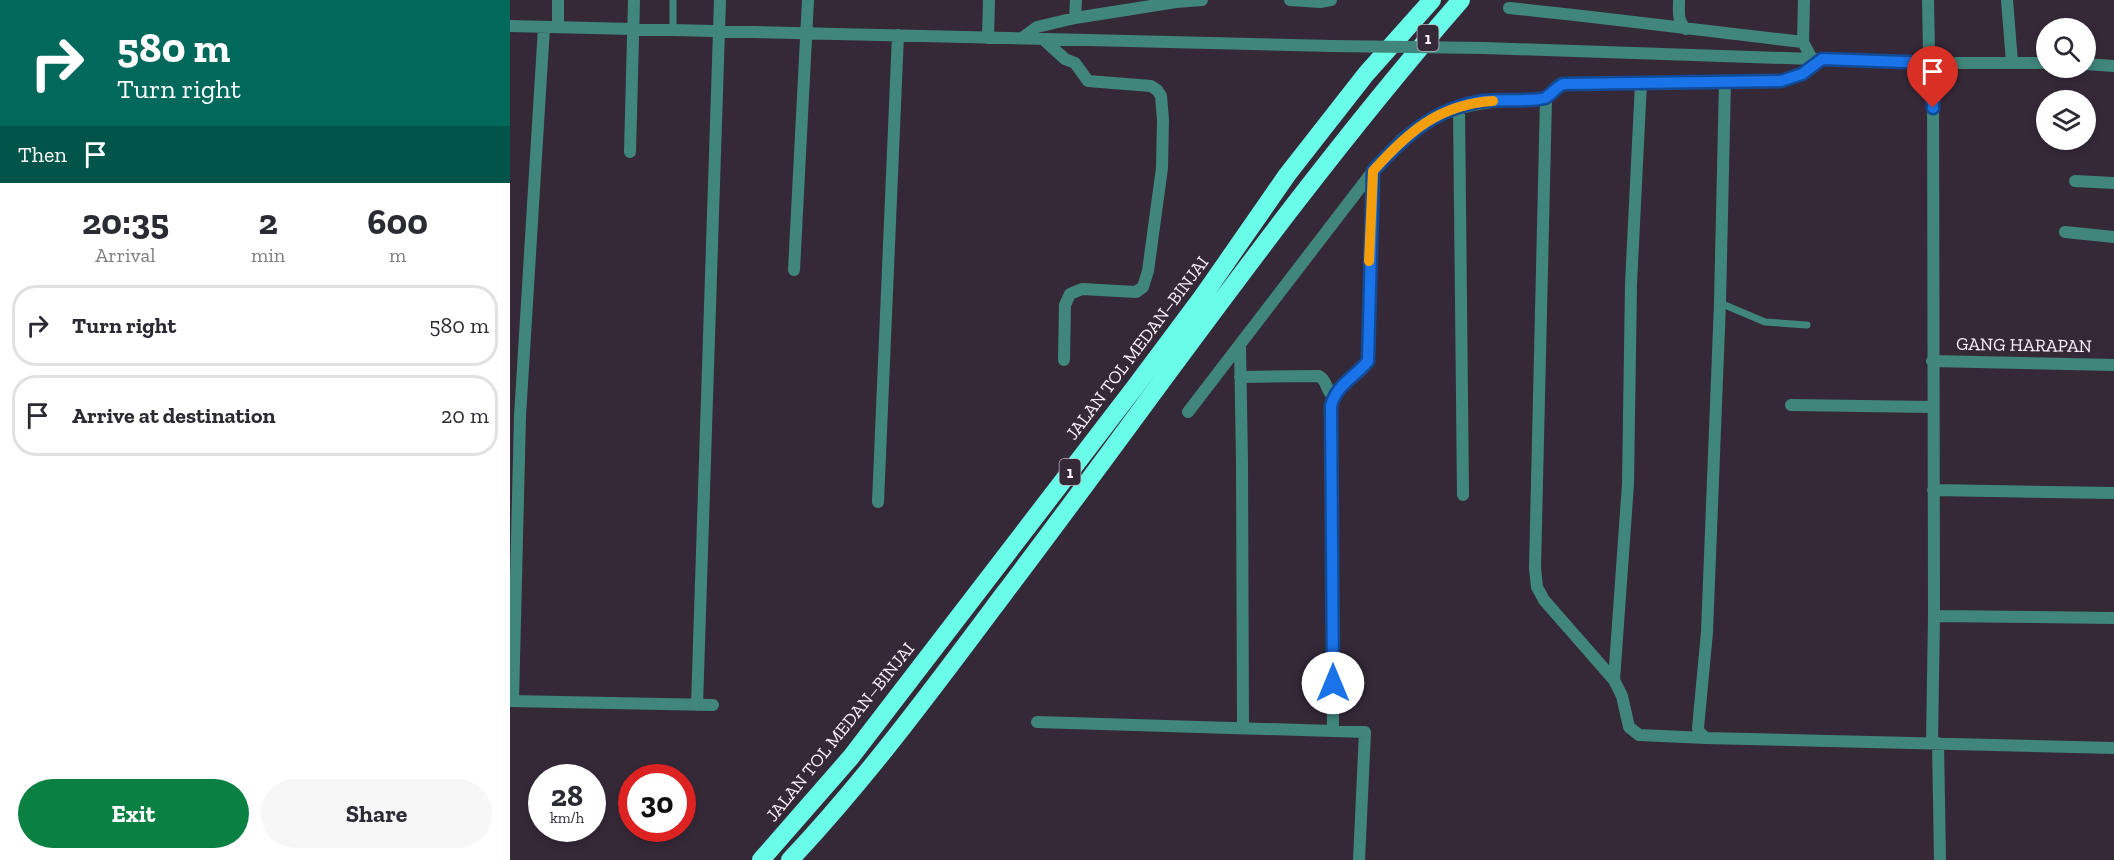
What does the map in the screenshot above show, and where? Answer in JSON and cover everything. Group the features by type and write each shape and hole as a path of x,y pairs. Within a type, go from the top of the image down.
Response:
{"highway":[{"name":"JALAN TOL MEDAN–BINJAI","path":"761,860 858,748 1142,378 1203,296 1287,175 1366,74 1432,0"},
{"name":"1","path":"790,860 884,753 1045,541 1304,190 1394,76 1461,0"}],"street":[{"path":"558,0 558,27"},
{"path":"630,152 634,0"},
{"path":"697,705 720,0"},
{"path":"794,270 808,0"},
{"path":"988,38 989,0"},
{"path":"1075,18 1076,0"},
{"path":"1022,38 1037,27 1075,18 1176,1 1202,0"},
{"path":"1290,0 1320,2 1331,0"},
{"path":"1679,0 1680,24 1686,29"},
{"path":"1804,0 1803,42 1817,59"},
{"path":"1928,0 1929,51 1937,62 1932,407 1935,743 1940,860"},
{"path":"2007,0 2012,62"},
{"path":"1509,8 1803,42"},
{"path":"510,26 2036,63"},
{"path":"544,27 520,416 512,701 713,705"},
{"path":"878,502 884,406 898,35"},
{"path":"1043,39 1065,59 1075,63 1088,81 1151,86 1157,90 1161,96 1163,120 1162,168 1155,227 1145,281 1141,289 1136,292 1082,289 1070,294 1065,305 1064,360"},
{"path":"1188,412 1373,171 1416,128 1444,113 1483,102 1546,98 1563,84 1781,81 1802,74 1817,59"},
{"path":"2096,65 2114,66"},
{"path":"1706,738 1698,728 1707,632 1720,303 1725,81"},
{"path":"1614,680 1628,483 1631,284 1641,83"},
{"path":"1546,98 1535,568 1537,587 1544,600 1614,680 1622,696 1629,727 1639,735 1706,738 2114,748"},
{"path":"1459,108 1463,495"},
{"path":"1333,730 1330,423 1333,396 1338,388 1369,358 1369,271 1373,171"},
{"path":"2075,181 2114,183"},
{"path":"2065,232 2114,237"},
{"path":"1240,345 1243,728"},
{"name":"GANG HARAPAN","path":"1932,361 2114,365"},
{"path":"1240,376 1319,376 1325,381 1328,391 1333,396"},
{"path":"1791,405 1932,407"},
{"path":"1933,490 2114,494"},
{"path":"1934,616 2114,618"},
{"path":"1037,722 1365,732 1359,860"}],"lane":[{"path":"673,0 673,30"},
{"path":"1720,303 1766,322 1807,325"}],"slow traffic":[{"path":"1369,261 1373,171 1416,128 1444,113 1493,101"}],"route":[{"path":"1333,683 1331,406 1338,388 1359,371 1369,358 1369,271 1373,171 1401,141 1416,128 1444,113 1483,102 1546,98 1563,84 1781,81 1802,74 1822,59 1933,63 1933,108"}]}
